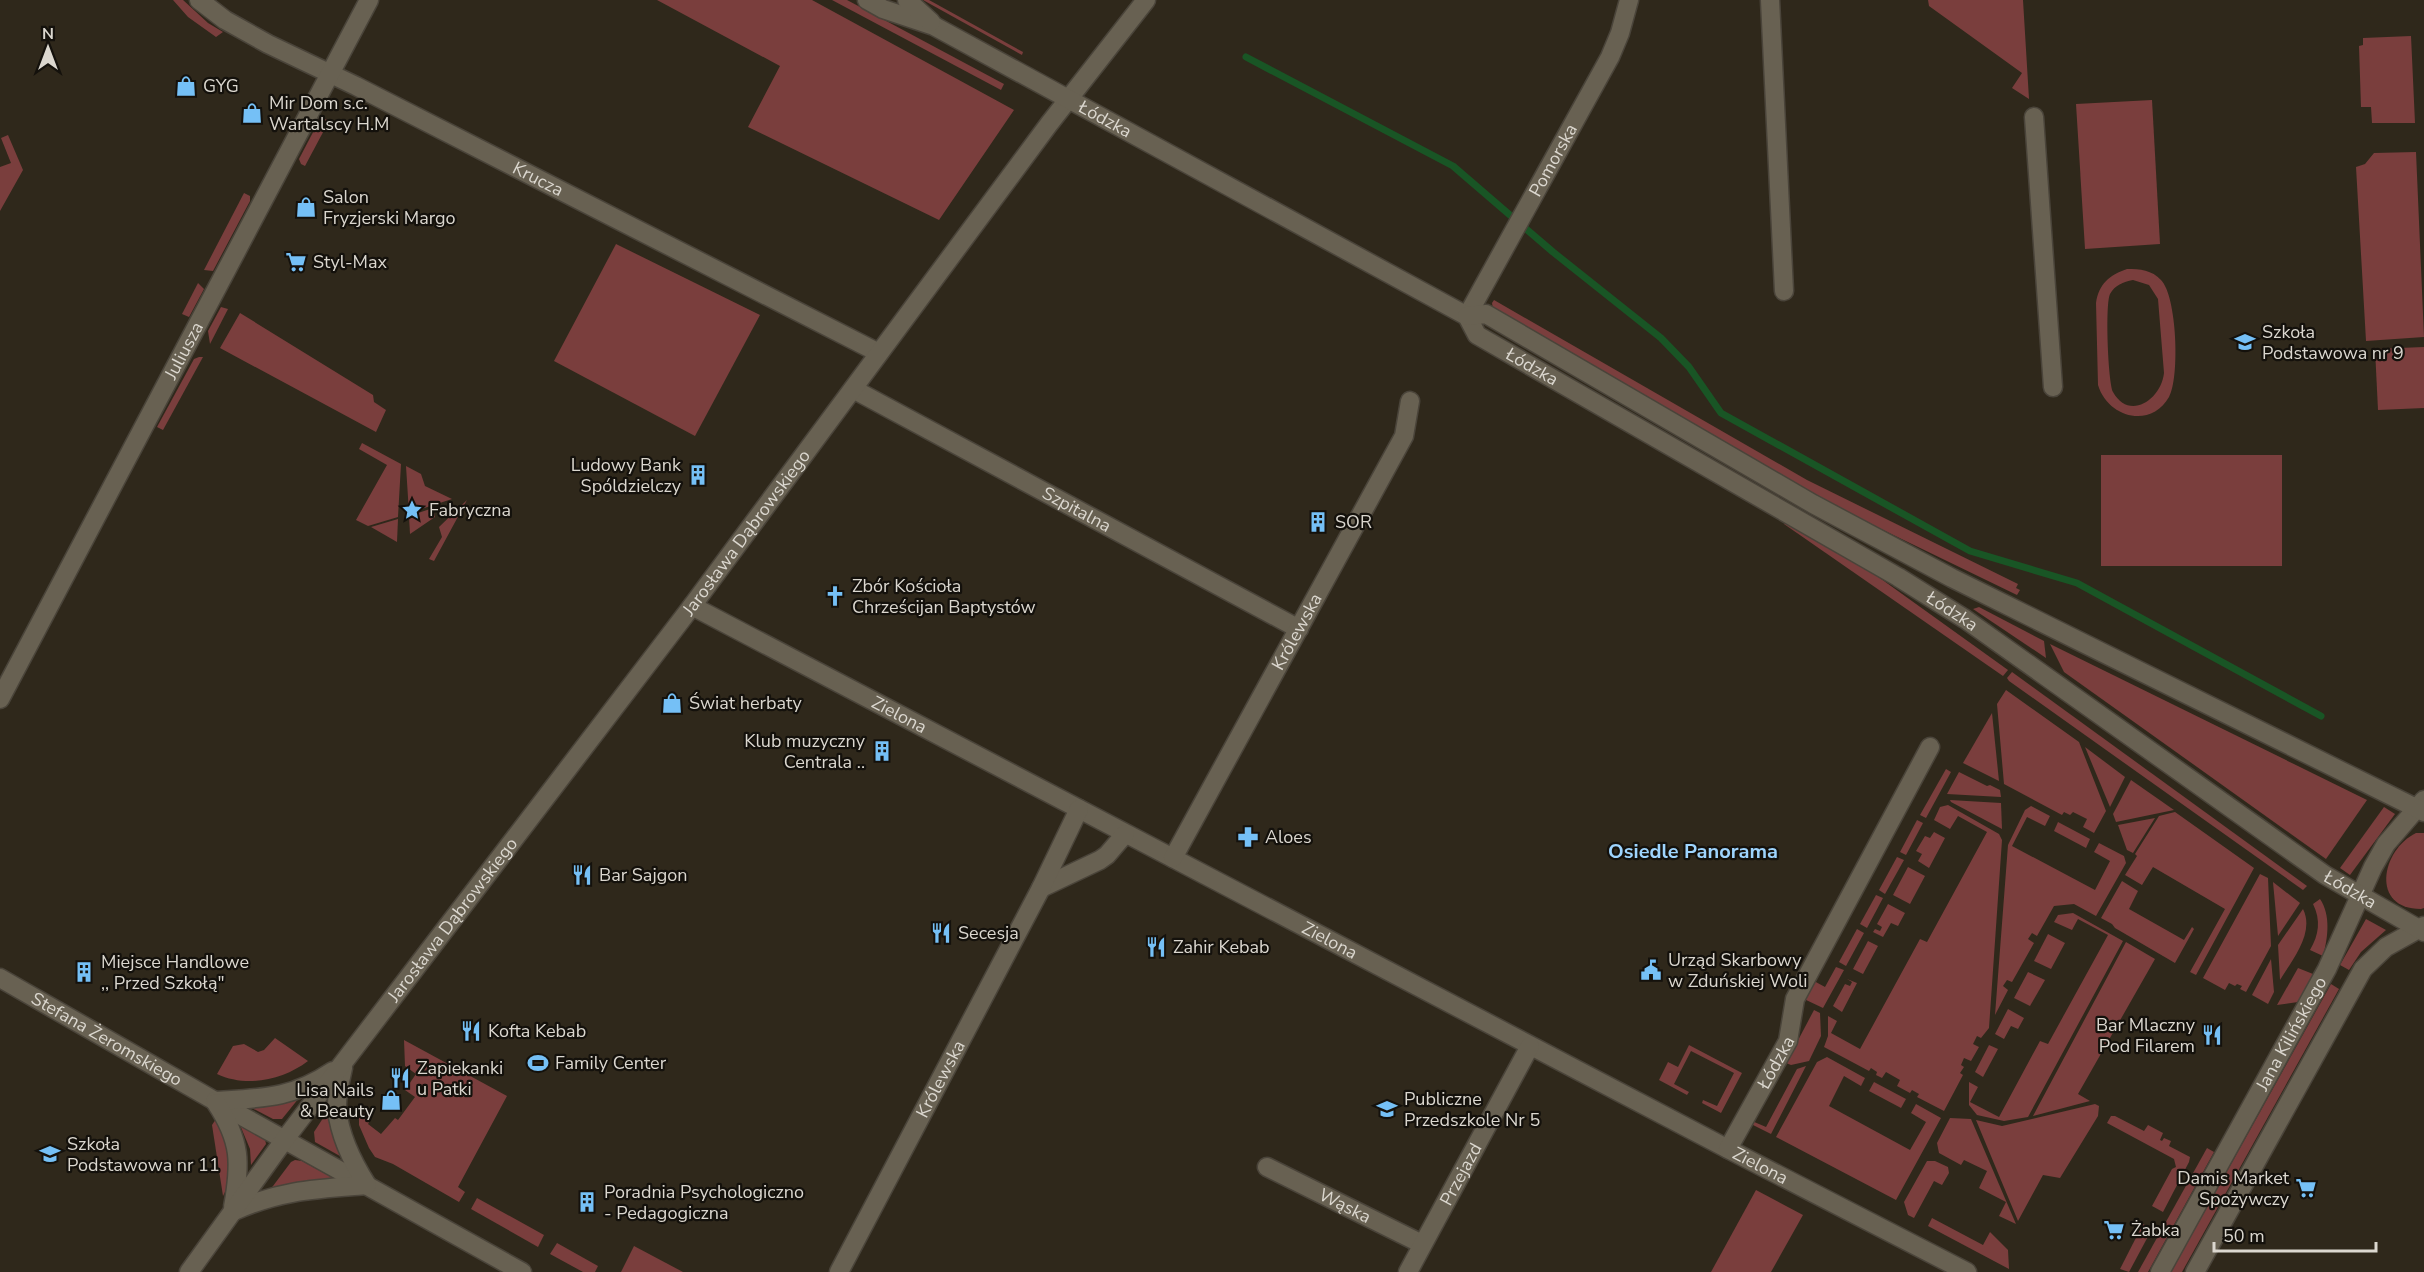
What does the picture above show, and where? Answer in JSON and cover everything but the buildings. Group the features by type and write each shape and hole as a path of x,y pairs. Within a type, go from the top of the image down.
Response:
{"street":[{"name":"Krucza","path":"199,0 225,20 879,353"},
{"name":"Juliusza","path":"0,699 369,0"},
{"name":"Łódzka","path":"867,0 883,9 934,26 1467,316 1477,335 1898,577 1955,613 2325,875 2422,929"},
{"name":"Łódzka","path":"908,0 934,26"},
{"name":"Jarosława Dąbrowskiego","path":"189,1272 285,1139 693,606 879,353 1146,0"},
{"name":"Pomorska","path":"1467,316 1610,57 1620,33 1629,0"},
{"path":"1770,0 1784,291"},
{"path":"2034,117 2053,387"},
{"name":"Łódzka","path":"1467,316 1486,314 1813,504 1952,578 2422,807"},
{"name":"Szpitalna","path":"853,389 1299,628"},
{"name":"Królewska","path":"1173,858 1404,436 1410,400"},
{"name":"Zielona","path":"693,606 1961,1271"},
{"name":"Łódzka","path":"1728,1149 1788,1041 1795,999 1930,747"},
{"name":"Jana Kilińskiego","path":"2160,1272 2327,969 2373,867 2386,844 2422,807"},
{"name":"Królewska","path":"839,1272 1041,888 1079,809"},
{"path":"1041,888 1100,860 1125,834"},
{"name":"Jana Kilińskiego","path":"2195,1272 2363,969 2386,947 2422,929"},
{"name":"Stefana Żeromskiego","path":"0,978 522,1272"},
{"name":"Przejazd","path":"1408,1272 1530,1046"},
{"name":"Jarosława Dąbrowskiego","path":"344,1063 337,1110 344,1139 367,1185"},
{"path":"215,1101 271,1098 292,1093 316,1082 344,1063"},
{"name":"Jarosława Dąbrowskiego","path":"215,1101 230,1125 238,1152 238,1179 233,1212"},
{"name":"Wąska","path":"1267,1167 1422,1244"},
{"path":"233,1212 263,1198 303,1189 367,1185"}],"shaded area":[{"path":"173,0 183,0 208,23 223,32 216,37 188,17"},
{"path":"657,0 812,0 1014,110 939,220 748,127 780,66"},
{"path":"832,0 847,0 1004,84 1001,90"},
{"path":"923,0 929,0 1023,52 1022,55"},
{"path":"1928,0 2023,0 2029,99 2012,88 2022,73 1929,6"},
{"path":"2411,36 2415,123 2372,123 2371,107 2361,107 2359,46 2363,45 2363,38"},
{"path":"2152,100 2160,244 2085,249 2076,104"},
{"path":"321,117 329,121 305,166 299,159"},
{"path":"8,135 23,170 0,211 0,167 11,163 1,138"},
{"path":"2416,152 2424,337 2366,341 2356,167 2365,164 2374,153"},
{"path":"244,193 250,196 250,201 213,271 204,270"},
{"path":"616,244 760,315 695,436 554,361"},
{"path":"2127,269 2150,272 2161,280 2171,302 2176,356 2172,387 2169,397 2161,407 2141,416 2120,412 2103,396 2098,385 2097,296 2102,285","holes":["2133,280 2149,285 2158,299 2164,373 2162,383 2151,399 2143,404 2127,405 2120,401 2111,385 2108,301 2112,291 2123,283"]},
{"path":"198,283 204,289 189,317 182,314"},
{"path":"1494,300 1807,480 2018,584 2016,588 2020,590 2017,595 1813,496 1493,309"},
{"path":"221,307 228,309 210,344 208,331"},
{"path":"240,313 373,395 374,402 386,410 376,432 220,348"},
{"path":"2424,347 2424,408 2378,410 2375,349"},
{"path":"203,357 163,430 157,427 194,359"},
{"path":"362,443 401,464 398,517 368,526 356,520 387,465 359,449"},
{"path":"2101,455 2282,455 2282,566 2101,566"},
{"path":"406,466 421,474 425,486 452,499 409,513"},
{"path":"467,500 434,561 429,559 442,537 439,527"},
{"path":"433,508 435,517 410,534 409,516"},
{"path":"398,519 397,542 371,527"},
{"path":"1790,520 1838,548 2008,670 2003,676 1784,524"},
{"path":"1979,607 2044,641 2046,658 1973,609"},
{"path":"2050,644 2367,800 2326,859 2064,672"},
{"path":"2012,672 2307,886 2303,890 2009,681 2007,678"},
{"path":"2006,690 2079,742 2106,811 2094,833 2083,827 2087,819 2073,812 2070,815 2064,812 2062,815 2004,784 1997,704"},
{"path":"1992,713 1999,781 1963,763"},
{"path":"2085,747 2125,777 2110,807"},
{"path":"1946,769 1951,772 1926,818 1920,815"},
{"path":"1959,772 2000,790 2001,797 1947,794"},
{"path":"2131,780 2174,810 2116,822 2113,814"},
{"path":"1950,800 2001,803 2002,829 1951,802"},
{"path":"1948,805 1999,834 2002,840 1989,1028 1981,1038 1977,1036 1973,1044 1979,1047 1971,1061 1964,1058 1961,1065 1964,1067 1960,1073 1963,1075 1944,1111 1917,1097 1919,1094 1912,1090 1910,1093 1897,1086 1900,1080 1886,1072 1882,1078 1876,1075 1877,1072 1871,1068 1869,1071 1824,1047 1828,1036 1828,1016 1837,1021 1831,1033 1860,1049 1920,939 1927,942 1987,832 1958,816 1950,829 1934,820 1940,807"},
{"path":"2031,806 2050,816 2045,826 2027,817 2012,846 2095,890 2110,861 2094,852 2099,843 2124,856 2126,863 2096,916 2074,904 2054,906 2037,936 2032,933 2028,939 2034,943 2012,982 2007,980 2003,986 2008,990 1995,1015 2008,845 2025,810"},
{"path":"2384,807 2395,814 2350,875 2340,868"},
{"path":"2175,812 2254,868 2196,975 2190,972 2225,909 2153,867 2142,885 2125,875 2137,856 2135,854 2159,816"},
{"path":"2155,818 2133,853 2127,850 2118,825"},
{"path":"1917,820 1923,823 1906,855 1900,852"},
{"path":"2058,822 2090,839 2086,848 2054,831"},
{"path":"1934,832 1945,838 1929,868 1918,861 1922,854 1916,851 1925,836 1930,838"},
{"path":"2416,833 2424,833 2424,908 2421,909 2405,906 2394,900 2388,889 2386,877 2395,852 2404,841"},
{"path":"1897,857 1904,860 1885,894 1879,890"},
{"path":"1908,867 1925,876 1910,904 1893,895"},
{"path":"2260,874 2268,878 2271,946 2246,992 2240,989 2242,986 2229,983 2225,990 2203,978"},
{"path":"2122,881 2138,891 2129,909 2184,940 2192,927 2194,929 2175,963 2101,918"},
{"path":"2273,882 2300,903 2278,936"},
{"path":"1876,895 1883,898 1867,928 1860,924"},
{"path":"2320,899 2326,912 2328,927 2323,956 2310,950 2318,927 2313,904"},
{"path":"1888,904 1905,913 1898,926 1891,923 1883,937 1873,932 1875,929 1880,931 1882,927 1877,924"},
{"path":"2303,909 2306,918 2304,937 2280,980 2278,945"},
{"path":"2073,913 2123,941 2028,1117 2004,1121 1977,1115 1969,1105 1969,1082 1978,1087 1970,1102 1999,1117 2040,1041 2048,1044 2108,935 2078,919 2072,930 2054,922 2058,915"},
{"path":"2366,919 2386,930 2361,952 2349,970 2340,965"},
{"path":"1857,929 1864,933 1846,966 1839,962"},
{"path":"2048,934 2065,943 2051,969 2034,961"},
{"path":"1868,941 1878,946 1863,974 1853,969"},
{"path":"2126,942 2155,959 2078,1094 2090,1101 2033,1116"},
{"path":"2271,959 2274,992 2268,1004 2252,995"},
{"path":"1836,967 1844,970 1823,1008 1804,999 1814,981 1825,987"},
{"path":"2298,968 2313,974 2298,1002 2277,1005"},
{"path":"2028,972 2045,980 2030,1006 2014,998"},
{"path":"1847,979 1857,983 1842,1012 1833,1006 1845,984 1850,986 1852,982"},
{"path":"2331,984 2339,989 2182,1272 2171,1272"},
{"path":"2008,1009 2024,1018 2018,1029 2011,1026 2004,1039 1995,1034"},
{"path":"1814,1010 1820,1013 1821,1036 1809,1061 1791,1065 1786,1063"},
{"path":"275,1038 308,1061 287,1073 264,1080 240,1081 217,1074 233,1046 244,1044 258,1052 264,1050"},
{"path":"404,1040 507,1096 458,1187 465,1192 459,1202 393,1164 375,1157 359,1125 359,1109 371,1119 368,1124 381,1134 395,1118 398,1120 415,1097 405,1090 416,1074 405,1066"},
{"path":"1689,1045 1742,1073 1721,1113 1702,1103 1703,1100 1717,1106 1734,1073 1691,1051 1674,1084 1689,1092 1687,1095 1659,1080 1668,1062 1678,1067"},
{"path":"1989,1045 1998,1049 1983,1077 1975,1072"},
{"path":"1827,1057 1865,1078 1861,1086 1844,1076 1829,1106 1910,1150 1926,1122 1911,1113 1916,1104 1941,1118 1896,1200 1776,1137 1817,1062"},
{"path":"1806,1066 1771,1134 1751,1124 1752,1121 1766,1127 1797,1069"},
{"path":"1874,1082 1906,1099 1901,1108 1869,1091"},
{"path":"299,1098 282,1119 273,1119 248,1106"},
{"path":"2095,1104 2099,1106 2098,1116 2060,1178 2043,1175 2018,1221 1976,1120 2002,1126"},
{"path":"329,1109 347,1160 315,1142 314,1132"},
{"path":"2111,1116 2144,1131 2148,1125 2163,1133 2160,1140 2164,1138 2171,1141 2169,1146 2190,1157 2163,1212 2152,1206 2172,1169 2176,1167 2174,1159 2107,1123"},
{"path":"1950,1118 1971,1119 2016,1224 1999,1216 2006,1202 1979,1188 1987,1171 1964,1160 1961,1165 1939,1153 1937,1143"},
{"path":"216,1119 227,1147 230,1167 230,1177 223,1196 212,1125"},
{"path":"240,1125 265,1139 266,1144 251,1165 250,1149"},
{"path":"2207,1148 2214,1152 2148,1272 2138,1272"},
{"path":"295,1160 302,1161 335,1179 270,1190"},
{"path":"1927,1161 1935,1161 1948,1167 1949,1173 1942,1185 1934,1181 1914,1218 1908,1215 1904,1202"},
{"path":"1756,1190 1803,1215 1771,1272 1711,1272"},
{"path":"477,1198 544,1235 538,1247 471,1209"},
{"path":"1932,1218 1983,1245 1990,1232 2008,1250 2009,1269 1928,1226"},
{"path":"2143,1224 2152,1229 2129,1272 2120,1269"},
{"path":"557,1243 598,1266 595,1272 583,1272 550,1254"},
{"path":"634,1246 683,1272 621,1272"}],"waterway":[{"path":"1246,57 1453,166 1553,252 1661,338 1689,367 1721,413 1970,551 2077,583 2321,716"}],"place":[{"name":"GYG","path":"186,86"},
{"name":"Mir Dom s.c. Wartalscy H.M","path":"252,113"},
{"name":"Salon Fryzjerski Margo","path":"306,207"},
{"name":"Styl-Max","path":"296,262"},
{"name":"Szkoła Podstawowa nr 9","path":"2245,342"},
{"name":"Ludowy Bank Spóldzielczy","path":"698,475"},
{"name":"Fabryczna","path":"412,510"},
{"name":"SOR","path":"1318,522"},
{"name":"Zbór Kościoła Chrześcijan Baptystów","path":"835,596"},
{"name":"Świat herbaty","path":"672,703"},
{"name":"Klub muzyczny Centrala ..","path":"882,751"},
{"name":"Aloes","path":"1248,837"},
{"name":"Bar Sajgon","path":"582,875"},
{"name":"Secesja","path":"941,933"},
{"name":"Zahir Kebab","path":"1156,947"},
{"name":"Urząd Skarbowy w Zduńskiej Woli","path":"1651,970"},
{"name":"Miejsce Handlowe ,, Przed Szkołą\"","path":"84,972"},
{"name":"Kofta Kebab","path":"471,1031"},
{"name":"Bar Mlaczny Pod Filarem","path":"2212,1035"},
{"name":"Family Center","path":"538,1063"},
{"name":"Zapiekanki u Patki","path":"400,1078"},
{"name":"Lisa Nails & Beauty","path":"391,1100"},
{"name":"Publiczne Przedszkole Nr 5","path":"1387,1109"},
{"name":"Szkoła Podstawowa nr 11","path":"50,1154"},
{"name":"Damis Market Spożywczy","path":"2306,1188"},
{"name":"Poradnia Psychologiczno - Pedagogiczna","path":"587,1202"},
{"name":"Żabka","path":"2114,1230"}],"district":[{"name":"Osiedle Panorama","path":"1693,851"}]}
